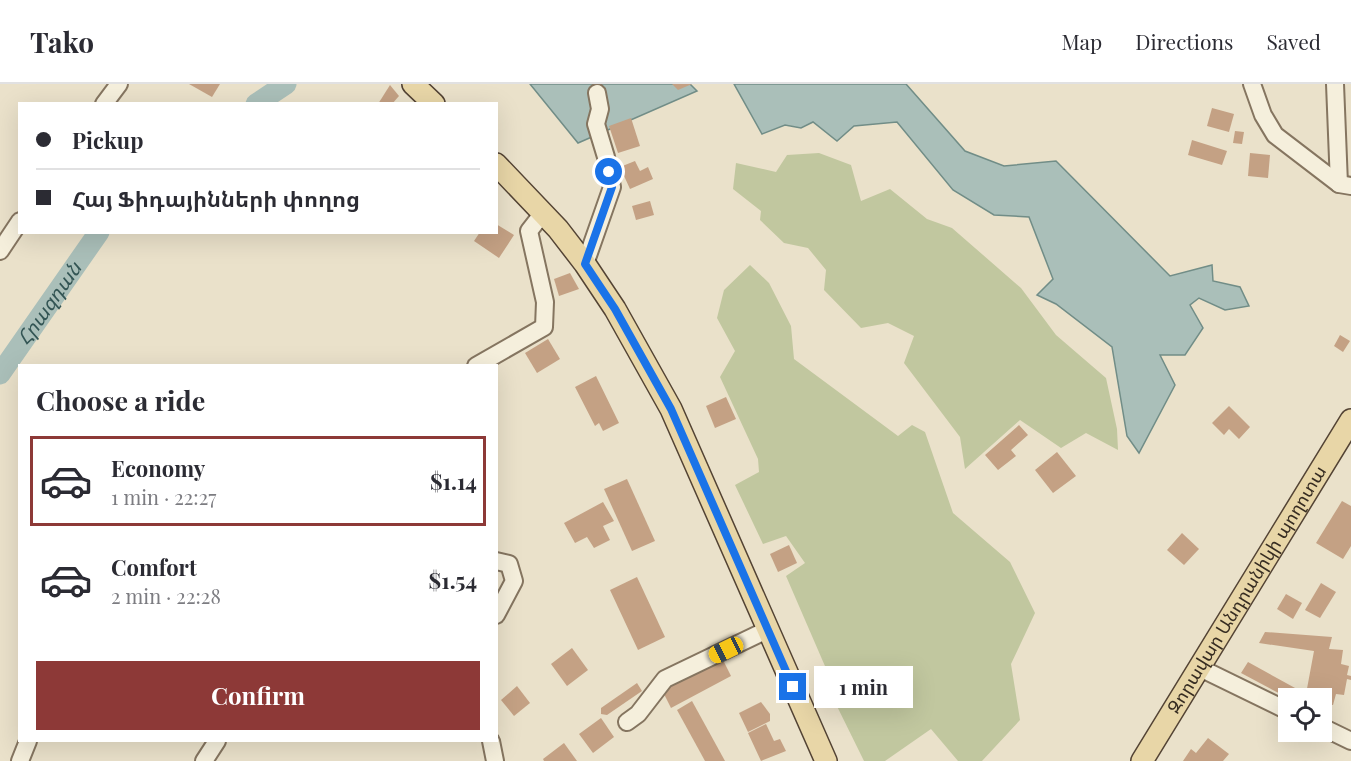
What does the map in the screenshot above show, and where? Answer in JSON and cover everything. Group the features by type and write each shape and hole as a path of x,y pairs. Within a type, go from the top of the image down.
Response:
{"main road":[{"path":"412,84 432,102"},
{"path":"498,166 543,213 585,264 615,309 671,409 826,761"},
{"name":"Զորավար Անդրանիկի պողոտա","path":"1142,761 1351,420"}],"street":[{"path":"106,102 119,84"},
{"path":"1252,84 1263,115 1275,135 1345,185"},
{"path":"1335,84 1345,185"},
{"path":"585,264 612,187 596,124 600,109 597,93"},
{"path":"479,364 544,327 545,302 530,231 543,213"},
{"path":"0,250 18,223"},
{"path":"498,561 509,564 514,581 498,611"},
{"path":"627,722 638,714 665,679 767,630"},
{"path":"1200,668 1278,706"},
{"path":"1332,732 1351,741"},
{"path":"20,761 28,742"},
{"path":"204,761 216,742"},
{"path":"491,742 495,761"}],"green space":[{"path":"819,153 851,165 861,201 890,189 927,219 952,228 1021,288 1056,335 1106,378 1117,429 1118,450 1086,433 1061,448 1020,420 965,469 960,437 904,363 914,336 888,323 861,328 824,290 826,270 808,248 784,243 760,220 761,211 733,189 736,163 776,172 787,155"},
{"path":"750,265 769,283 791,326 794,359 898,436 912,425 925,432 953,513 1010,562 1035,613 1011,664 1020,720 982,761 958,761 931,729 885,761 864,761 829,690 831,680 786,576 805,563 786,536 763,544 735,485 759,472 758,459 720,377 735,351 717,318 724,290"}],"water":[{"path":"530,84 690,84 697,91 578,143"},
{"path":"734,84 906,84 965,151 1004,166 1056,161 1170,276 1212,265 1213,281 1240,287 1249,306 1225,310 1199,298 1190,305 1203,328 1185,355 1160,355 1175,385 1139,453 1127,436 1112,347 1056,304 1037,295 1053,279 1029,217 994,215 953,190 897,122 854,126 837,141 813,122 801,128 785,125 762,134"}],"building":[{"path":"189,84 220,84 212,97"},
{"path":"672,84 692,84 678,90"},
{"path":"390,85 399,96 394,102 379,102"},
{"path":"1212,108 1234,114 1229,132 1207,126"},
{"path":"631,118 640,146 618,153 609,126"},
{"path":"1235,131 1244,132 1242,144 1233,143"},
{"path":"1192,140 1227,151 1222,165 1188,155"},
{"path":"1250,153 1270,155 1268,178 1248,176"},
{"path":"635,161 640,171 648,167 653,179 630,189 620,167"},
{"path":"650,201 654,215 636,220 632,206"},
{"path":"498,225 514,235 499,258 474,241 479,234 498,234"},
{"path":"570,273 579,289 559,296 554,279"},
{"path":"1340,335 1350,341 1343,352 1334,346"},
{"path":"548,339 560,359 537,373 525,353"},
{"path":"596,376 619,423 603,431 599,423 595,426 575,387"},
{"path":"726,397 736,419 715,428 706,406"},
{"path":"1229,406 1250,427 1239,439 1229,429 1224,435 1212,423"},
{"path":"1019,425 1028,435 1011,450 1016,456 998,470 985,455"},
{"path":"1057,452 1076,476 1053,493 1035,470"},
{"path":"627,479 655,541 632,551 604,489"},
{"path":"1342,501 1351,506 1351,546 1343,559 1316,543"},
{"path":"603,502 614,521 603,526 610,540 594,548 587,537 575,543 564,523"},
{"path":"1182,533 1199,549 1184,565 1167,550"},
{"path":"789,545 797,563 778,572 770,554"},
{"path":"637,577 665,637 638,650 610,590"},
{"path":"1321,583 1336,592 1320,618 1305,610"},
{"path":"1286,594 1302,603 1293,619 1277,609"},
{"path":"1265,632 1332,637 1329,649 1343,650 1341,664 1349,666 1347,675 1351,676 1351,680 1347,679 1344,695 1336,694 1332,705 1332,688 1307,688 1314,651 1259,643"},
{"path":"572,648 588,670 567,686 551,664"},
{"path":"722,658 731,676 671,708 662,690"},
{"path":"1248,662 1295,688 1278,688 1278,693 1241,673"},
{"path":"637,683 642,691 607,715 601,714 601,708"},
{"path":"517,686 530,703 514,716 501,700"},
{"path":"692,701 725,761 705,761 677,710"},
{"path":"761,702 770,714 770,721 748,732 739,713"},
{"path":"601,718 614,737 593,753 579,734"},
{"path":"766,724 774,741 780,739 786,751 761,761 748,733"},
{"path":"1208,738 1229,754 1223,761 1183,761 1191,749 1196,753"},
{"path":"564,743 577,761 544,761 543,759"}],"waterway":[{"name":"Հրազդան","path":"259,102 286,84"},
{"name":"Հրազդան","path":"0,374 98,234"}],"route":[{"path":"609,172 612,187 585,264 615,309 671,409 793,687"}]}
